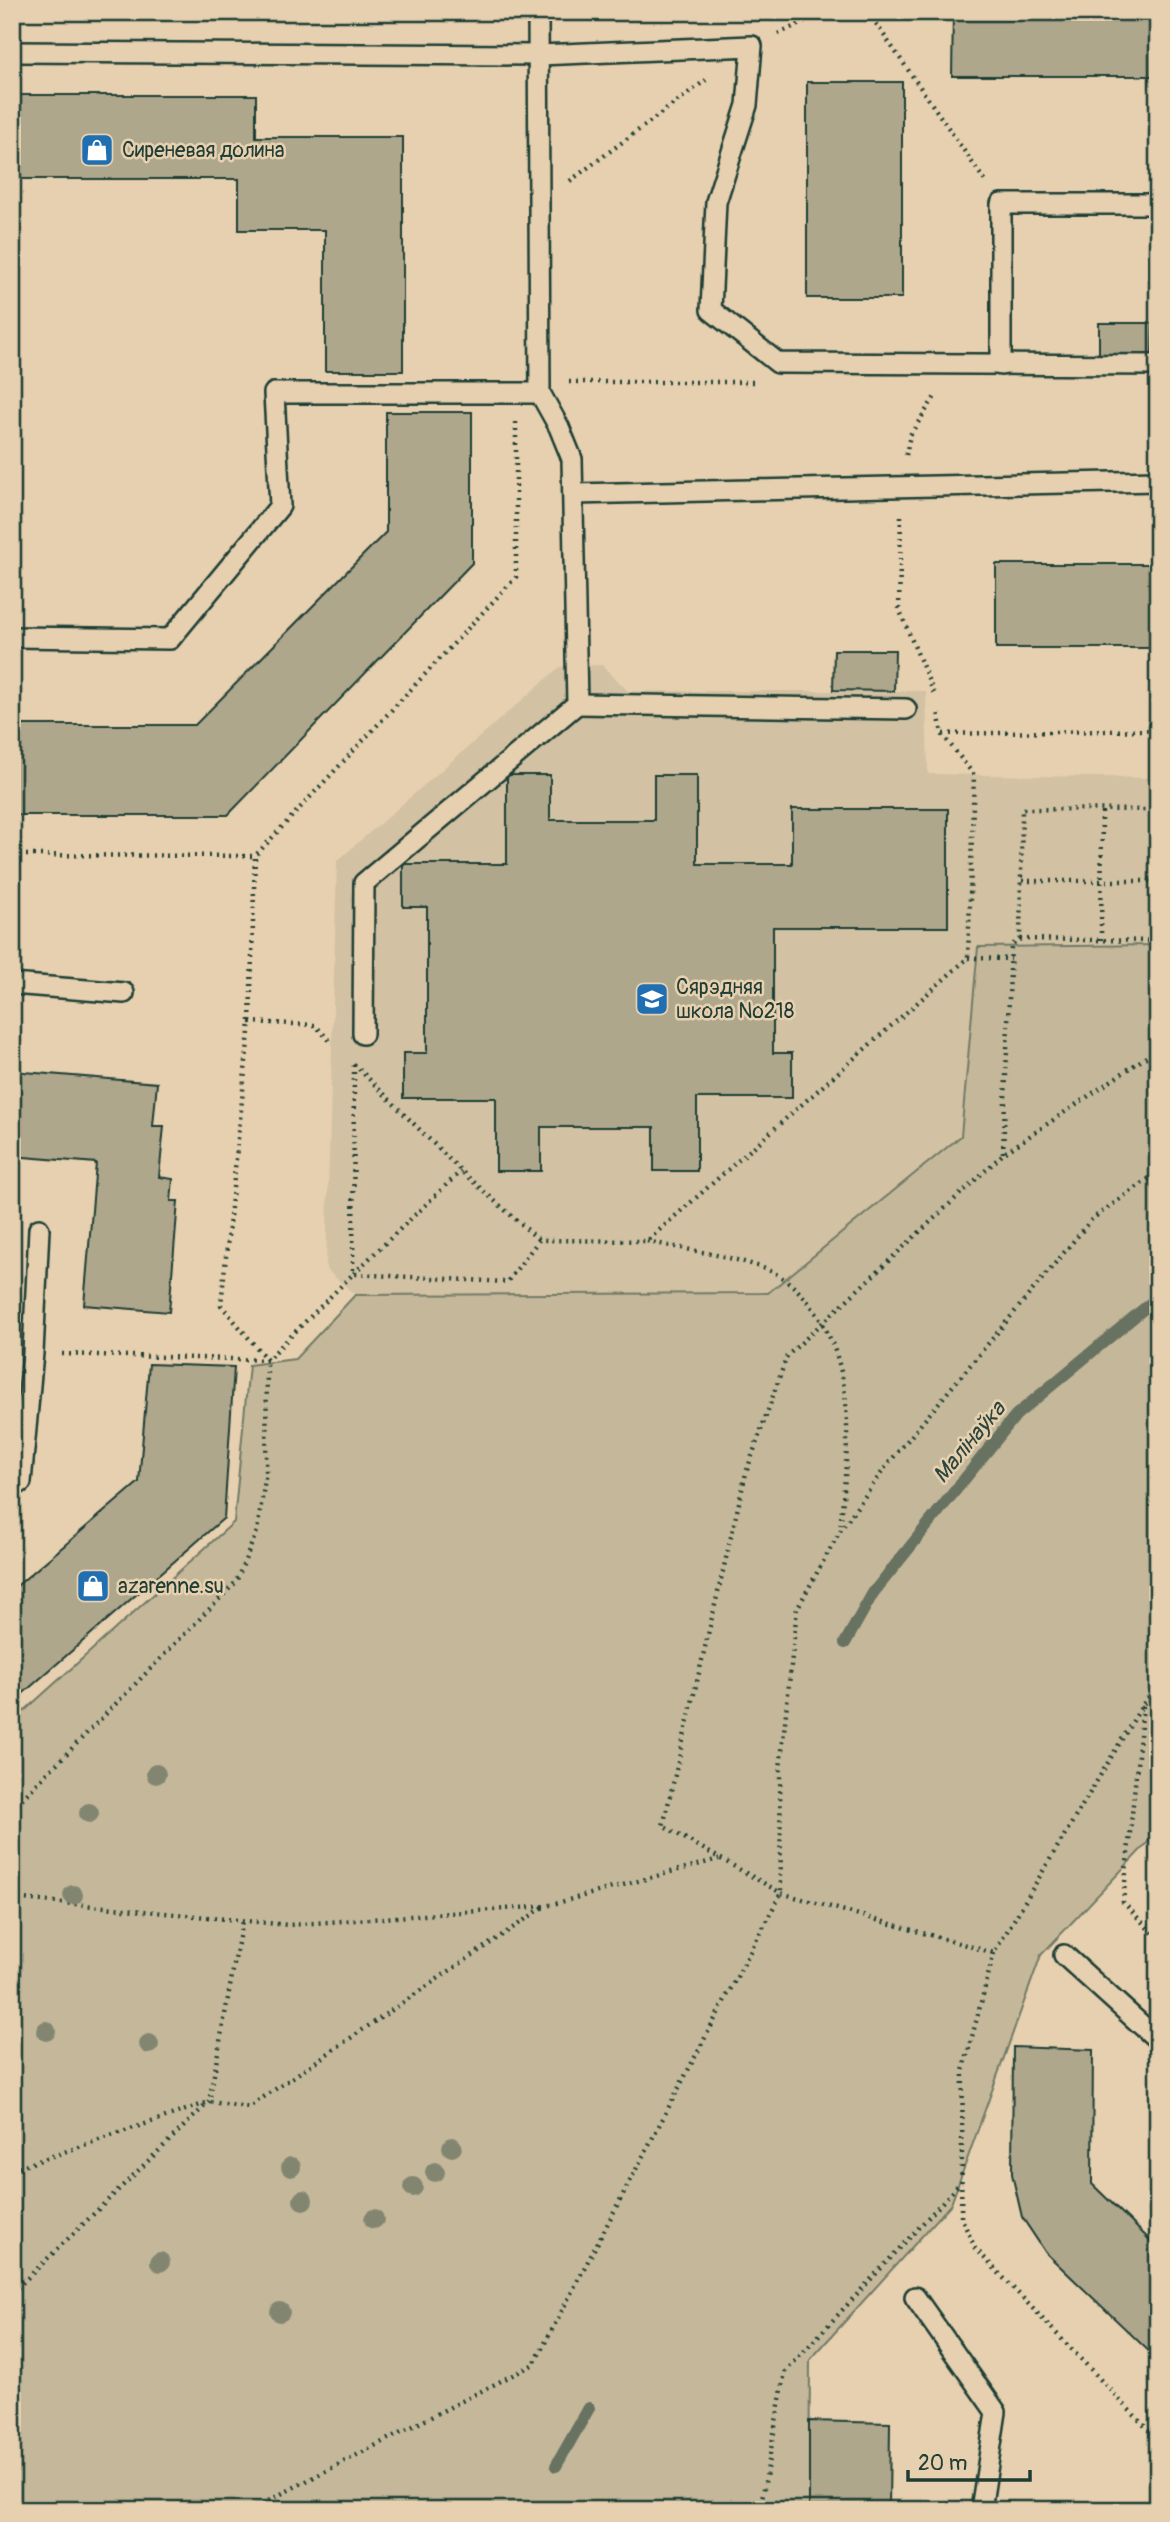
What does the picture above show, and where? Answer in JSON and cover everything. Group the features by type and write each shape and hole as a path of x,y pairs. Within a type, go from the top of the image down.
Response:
{"lane":[{"path":"538,12 540,393 559,427 572,460 577,704"},
{"path":"12,52 539,55 752,46 747,105 716,202 711,310 778,363 1158,365"},
{"path":"1001,365 1001,205 1158,204"},
{"path":"12,637 170,639 280,506 274,393 540,393"},
{"path":"574,494 901,484 1158,481"},
{"path":"363,1034 364,883 577,704 906,709"},
{"path":"12,984 124,993"},
{"path":"12,1488 21,1482 33,1353 39,1229"},
{"path":"1064,1955 1158,2040"},
{"path":"915,2297 996,2412 981,2510"}],"path":[{"path":"752,46 825,12"},
{"path":"868,12 1001,205"},
{"path":"540,203 707,79"},
{"path":"938,393 910,435 901,484 899,610 934,690 943,734 974,775 968,958"},
{"path":"12,1809 236,1583 257,1531 266,1473 267,1360 221,1305 250,1022 256,856 516,578"},
{"path":"943,734 1158,730"},
{"path":"1020,940 1022,809 1158,810"},
{"path":"1101,940 1102,810"},
{"path":"12,855 256,856"},
{"path":"1021,881 1158,881"},
{"path":"1003,1154 1011,946 1020,940 1158,941"},
{"path":"647,1241 968,958 1011,959"},
{"path":"250,1022 315,1025 338,1049"},
{"path":"994,1953 781,1893 663,1826 746,1473 787,1356 1003,1154 1158,1049"},
{"path":"346,1056 461,1171 538,1240 647,1241 769,1270 801,1292 824,1323 845,1378 849,1437 840,1531"},
{"path":"353,1274 354,1064"},
{"path":"33,1353 267,1360 461,1171"},
{"path":"250,2510 534,2364 781,1893 780,1769 797,1609 840,1531 887,1465 1092,1219 1158,1172"},
{"path":"353,1274 507,1282 538,1240"},
{"path":"1158,1686 1143,1704 994,1953 963,2071 961,2182 961,2217 975,2248 1158,2440"},
{"path":"1158,1692 1143,1704 1123,1902 1158,1939"},
{"path":"12,1898 288,1925 546,1906 719,1859"},
{"path":"12,2169 209,2102 249,2107 546,1906"},
{"path":"12,2293 209,2102 242,1921"},
{"path":"760,2510 785,2372 961,2182"}],"shaded area":[{"name":"Сярэдняя школа №218","path":"602,665 628,691 926,691 928,774 1158,778 1158,945 978,947 961,1136 768,1293 355,1295 326,1269 337,861 560,667"},
{"path":"1158,945 1158,1823 1153,1837 1041,1955 951,2204 810,2360 809,2510 12,2510 12,1722 234,1522 249,1365 295,1359 355,1295 768,1293 961,1136 978,947"}],"building":[{"path":"953,12 1158,12 1158,76 952,76"},
{"path":"807,82 902,82 902,298 807,298"},
{"path":"12,95 256,95 256,137 403,137 403,371 325,371 325,230 239,230 239,179 12,179"},
{"path":"1099,323 1153,323 1152,354 1099,354"},
{"path":"386,412 472,412 472,563 228,815 12,815 12,725 195,725 386,532"},
{"path":"996,564 1158,564 1158,648 996,648"},
{"path":"834,650 895,650 894,691 833,690"},
{"path":"507,775 550,775 550,820 654,820 654,775 697,775 697,864 792,864 792,809 948,809 948,927 773,927 773,1053 792,1053 792,1098 697,1098 697,1171 654,1171 654,1127 541,1127 541,1171 496,1171 496,1098 403,1098 403,1053 427,1053 427,907 403,907 403,864 507,864"},
{"path":"12,1071 157,1083 153,1126 164,1126 159,1177 173,1179 171,1201 178,1201 169,1312 84,1305 96,1163 12,1156"},
{"path":"149,1364 234,1367 224,1518 12,1703 12,1590 139,1482"},
{"path":"1013,2047 1093,2050 1092,2184 1158,2248 1158,2360 1046,2253 1022,2217 1012,2174"},
{"path":"809,2421 890,2423 889,2510 809,2510"}],"waterway":[{"name":"Малінаўка","path":"845,1643 873,1593 1016,1415 1158,1297"},
{"name":"Малінаўка","path":"556,2466 589,2408"}],"place":[{"name":"Сиреневая долина","path":"97,150"},
{"name":"Сярэдняя школа №218","path":"652,999"},
{"name":"azarenne.su","path":"93,1586"}]}
